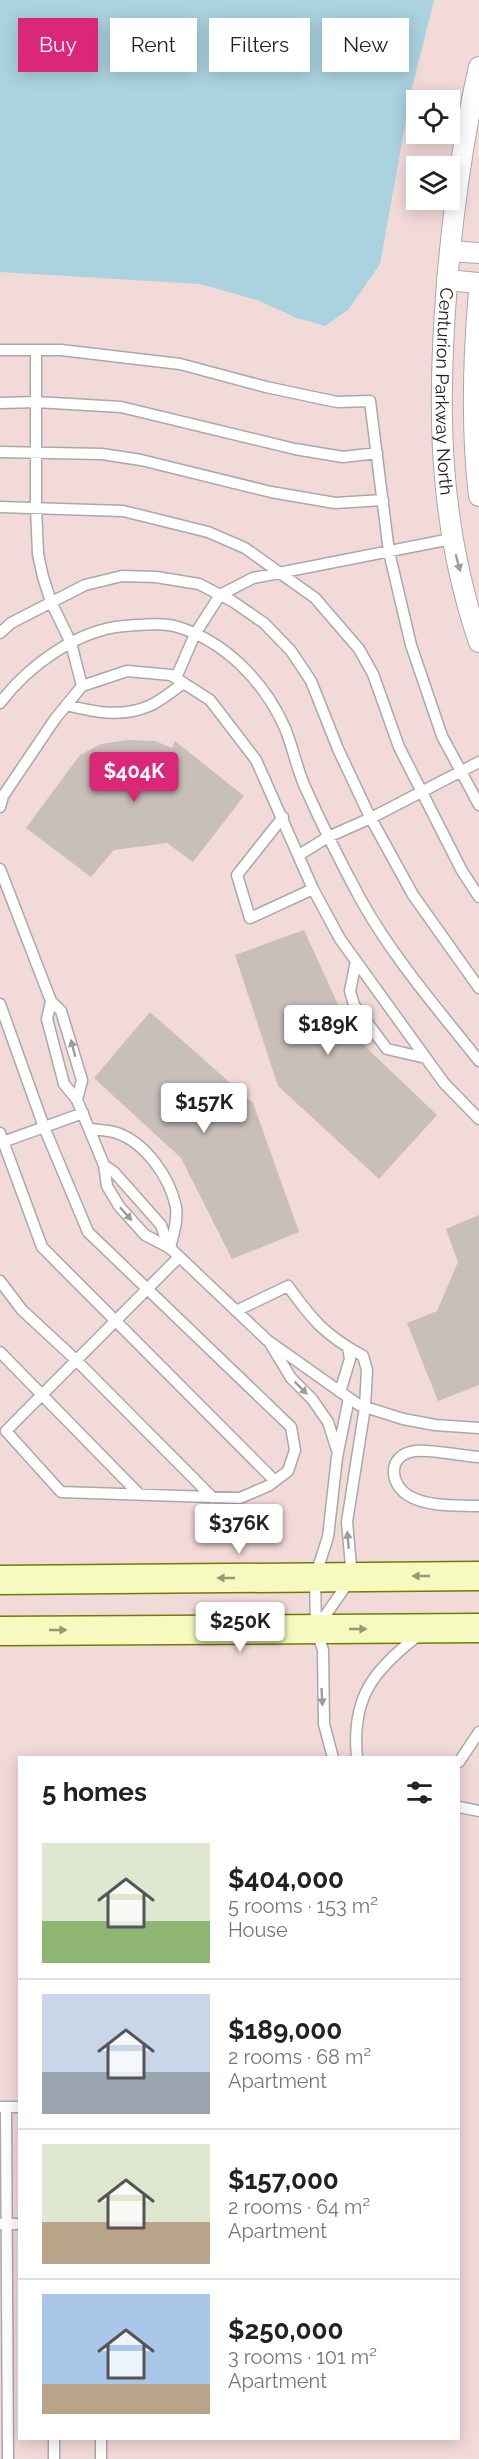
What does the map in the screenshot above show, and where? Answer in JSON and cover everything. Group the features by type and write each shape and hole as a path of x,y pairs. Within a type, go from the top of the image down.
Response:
{"main road":[{"path":"0,1580 479,1576"},
{"path":"0,1631 479,1628"}],"street":[{"name":"Centurion Parkway North","path":"479,68 466,126 450,251 441,387 442,458 452,539 479,642"},
{"path":"450,251 479,254"},
{"path":"447,280 479,283"},
{"name":"Centurion Parkway North","path":"479,292 473,388 474,456 479,496"}],"lane":[{"path":"0,350 61,350 180,364 266,387 337,402 370,400 389,552 411,645 442,736 479,805"},
{"path":"36,350 38,554 51,602 71,643 82,686"},
{"path":"0,403 36,402 121,407 296,449 343,457 377,453"},
{"path":"0,452 102,453 141,460 271,492 335,503 383,500"},
{"path":"0,507 123,511 199,530 245,548 315,598 359,649 373,674 399,747 462,871 479,897"},
{"path":"66,705 101,713 123,713 149,706 180,680 195,634 220,595 253,578 452,539"},
{"path":"0,633 11,623 85,585 122,576 156,577 199,584 264,623 291,651 311,681 338,749 371,818 413,895 479,988"},
{"path":"0,703 37,663 71,643 115,627 145,624 177,626 207,640 234,659 265,690 284,727 303,784 328,837 387,943 479,1061"},
{"path":"0,807 3,796 66,705 82,686 127,671 171,675 180,680 210,700 256,760 313,888 340,939 444,1083 479,1119"},
{"path":"299,855 328,837 371,818 479,762"},
{"path":"283,817 237,875 250,918 313,888"},
{"path":"0,869 51,1001 61,1011 82,1080 78,1100"},
{"path":"356,961 350,990 354,1005 387,1049 426,1058"},
{"path":"51,1001 47,1019 64,1084 78,1100 104,1165 107,1186 119,1206 145,1235 170,1248 267,1340 344,1395 365,1407 403,1419 435,1425 479,1428"},
{"path":"0,1004 44,1127 88,1232 148,1288 291,1427 296,1450 288,1472 240,1498 61,1492 3,1429 42,1395 76,1360 115,1322 148,1288 179,1257"},
{"path":"83,1113 1,1140 42,1247 275,1481"},
{"path":"90,1129 117,1133 136,1143 167,1180 176,1207 176,1225 170,1248"},
{"path":"104,1165 114,1172 161,1225 170,1248"},
{"path":"0,1281 22,1310 76,1360 213,1497"},
{"path":"236,1311 288,1286 309,1315 328,1335 363,1356 367,1370 365,1407 347,1522 352,1577 316,1629"},
{"path":"267,1340 291,1378 312,1399 328,1422 338,1452"},
{"path":"332,1756 324,1724 323,1650 316,1629 315,1577 328,1537 350,1359 348,1347"},
{"path":"0,1352 141,1495"},
{"path":"479,1457 414,1451 400,1458 393,1466 393,1475 399,1486 409,1496 426,1503 479,1506"},
{"path":"357,1756 359,1707 371,1681 390,1657 425,1630"},
{"path":"460,1760 479,1732"},
{"path":"460,1807 479,1811"},
{"path":"3,2107 9,2459"},
{"path":"54,2440 54,2459"},
{"path":"101,2440 101,2459"}],"shaded area":[{"path":"0,0 479,0 479,2459 0,2459"}],"water":[{"path":"0,0 434,0 412,90 406,90 406,120 380,264 349,309 325,326 297,318 257,300 200,284 0,272"}],"building":[{"path":"128,740 155,741 172,748 175,741 244,796 193,862 167,843 114,850 91,877 26,828 80,755 101,744"},
{"path":"304,930 351,1033 437,1115 379,1179 278,1086 235,955"},
{"path":"150,1012 253,1103 299,1232 232,1259 181,1158 94,1078"},
{"path":"479,1215 479,1385 438,1401 407,1323 437,1311 458,1262 446,1229"}]}
